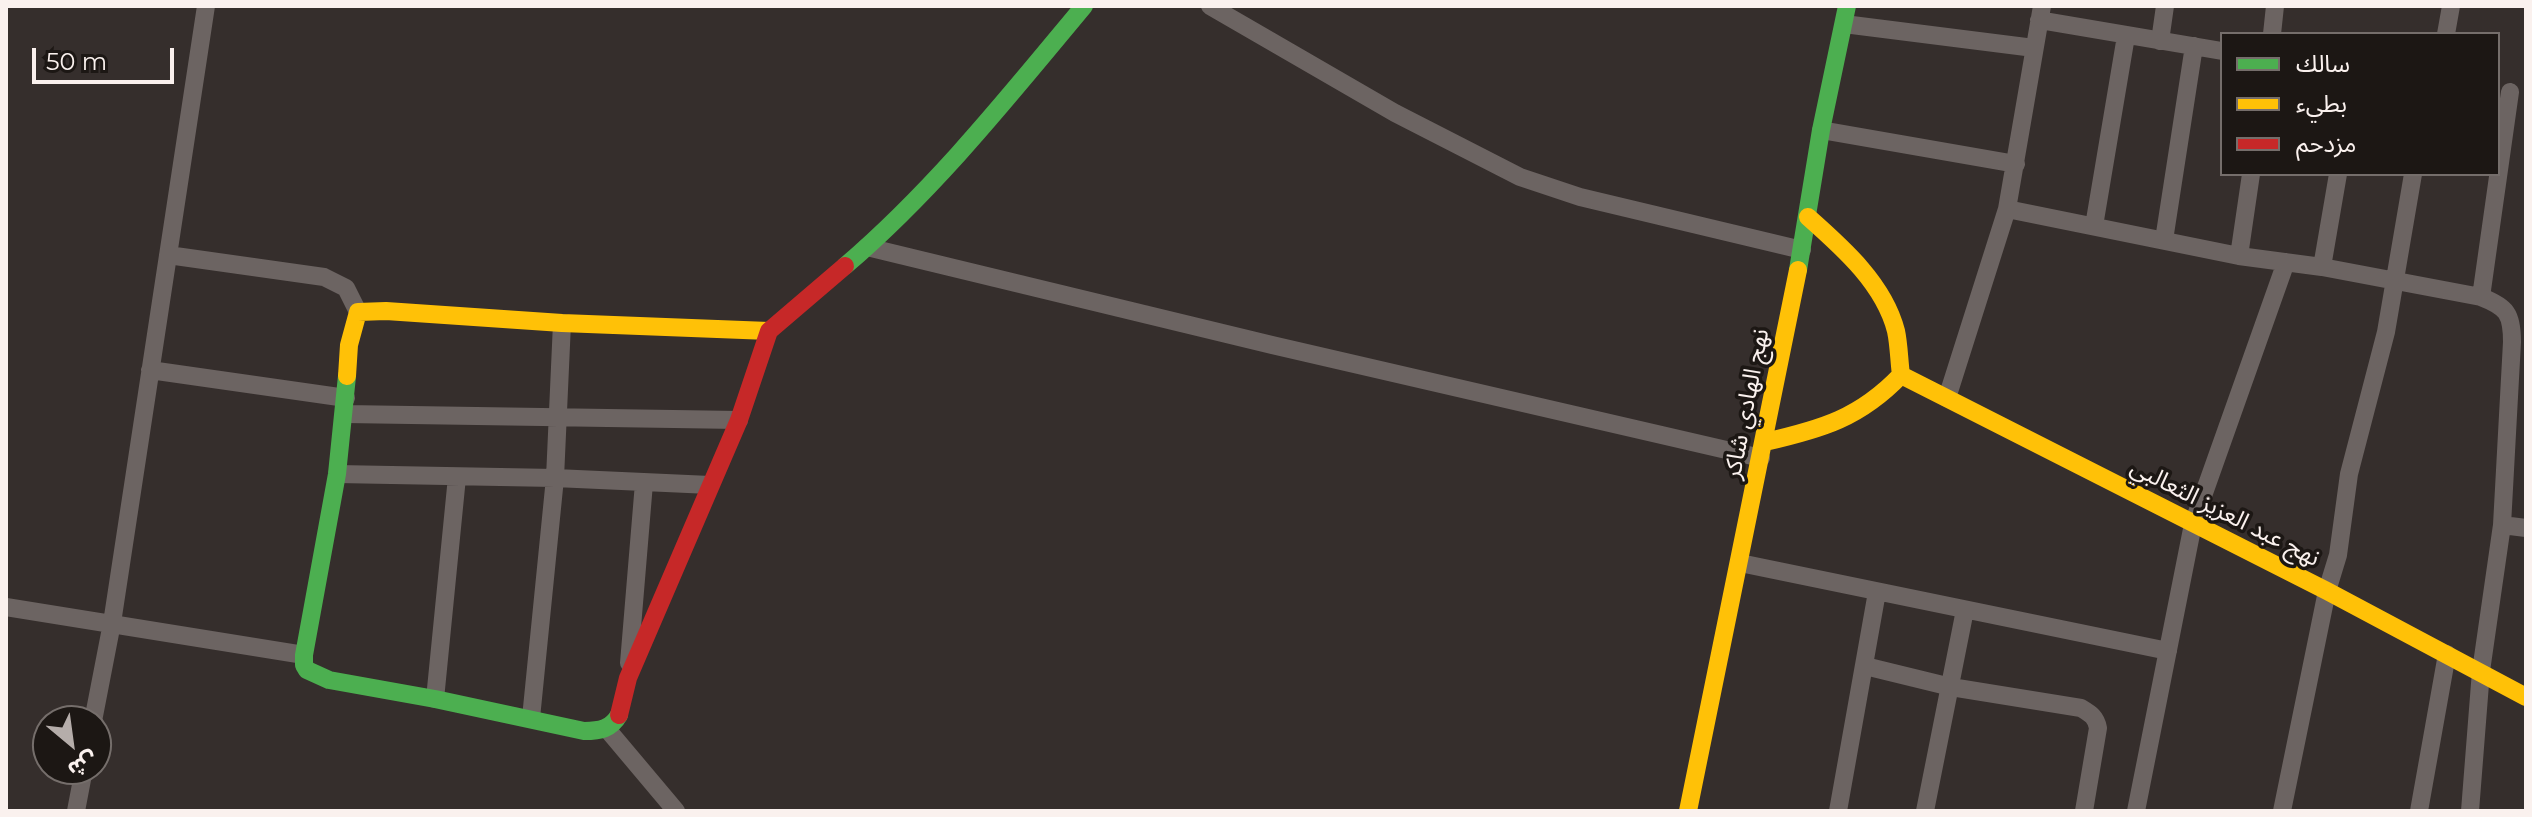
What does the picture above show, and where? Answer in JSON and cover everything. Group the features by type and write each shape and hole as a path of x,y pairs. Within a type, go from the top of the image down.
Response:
{"street":[{"path":"96,705 112,623 206,6"},
{"path":"628,678 739,420 769,331 867,247 985,125 1084,6"},
{"path":"1210,6 1395,113 1520,177 1580,197 1802,250"},
{"path":"2160,41 2165,6"},
{"path":"2272,32 2275,6"},
{"path":"2446,32 2451,6"},
{"path":"1947,398 2007,209 2040,13 2126,36 2220,51"},
{"path":"1846,15 2034,48"},
{"name":"نهج الهادي شاكر","path":"1688,811 1763,450 1808,217 1821,130 1846,15"},
{"path":"2094,226 2126,36"},
{"path":"2164,240 2194,46"},
{"path":"2500,167 2511,92"},
{"path":"1821,130 2016,164"},
{"path":"2239,256 2251,176"},
{"path":"2322,267 2338,176"},
{"path":"2282,811 2327,591 2338,555 2349,474 2386,332 2413,176"},
{"path":"2481,297 2499,176"},
{"path":"2007,209 2239,256 2322,267 2481,297 2499,305 2510,318 2517,406 2481,671 2470,811"},
{"path":"867,247 1272,345 1763,450 1868,408 1901,375 1895,327 1881,296 1858,263 1808,217"},
{"path":"168,255 324,277 346,288 358,312 349,345 337,474 304,655 304,665 316,675 584,731 614,726 628,678 644,483"},
{"path":"2136,811 2193,524 2286,262"},
{"path":"358,312 769,331"},
{"path":"531,718 555,478 562,323"},
{"path":"150,370 345,406 557,419 739,420"},
{"name":"نهج عبد العزيز الثعالبي","path":"1901,375 2327,591 2526,697"},
{"path":"337,474 555,478 710,485"},
{"path":"435,699 457,477"},
{"path":"2502,525 2526,528"},
{"path":"1740,563 2168,651"},
{"path":"1838,811 1877,592"},
{"path":"6,607 304,655"},
{"path":"1925,811 1965,610"},
{"path":"2419,811 2447,654"},
{"path":"1865,666 1951,687 2081,708 2091,714 2097,720 2098,728 2084,811"},
{"path":"607,729 676,811"},
{"path":"76,811 81,785"}],"traffic: fast":[{"path":"845,266 940,174 1084,6"},
{"path":"1798,270 1821,130 1847,6"},
{"path":"347,376 337,474 304,655 307,670 329,680 584,731 604,728 619,715"}],"traffic: slow":[{"path":"1765,442 1839,420 1870,402 1901,375 1896,331 1882,298 1861,268 1808,217"},
{"path":"1688,811 1798,270"},
{"path":"347,376 349,345 358,312 769,331"},
{"path":"1901,375 2327,591 2526,697"}],"traffic: jam":[{"path":"619,715 628,678 739,420 769,331 845,266"}]}
